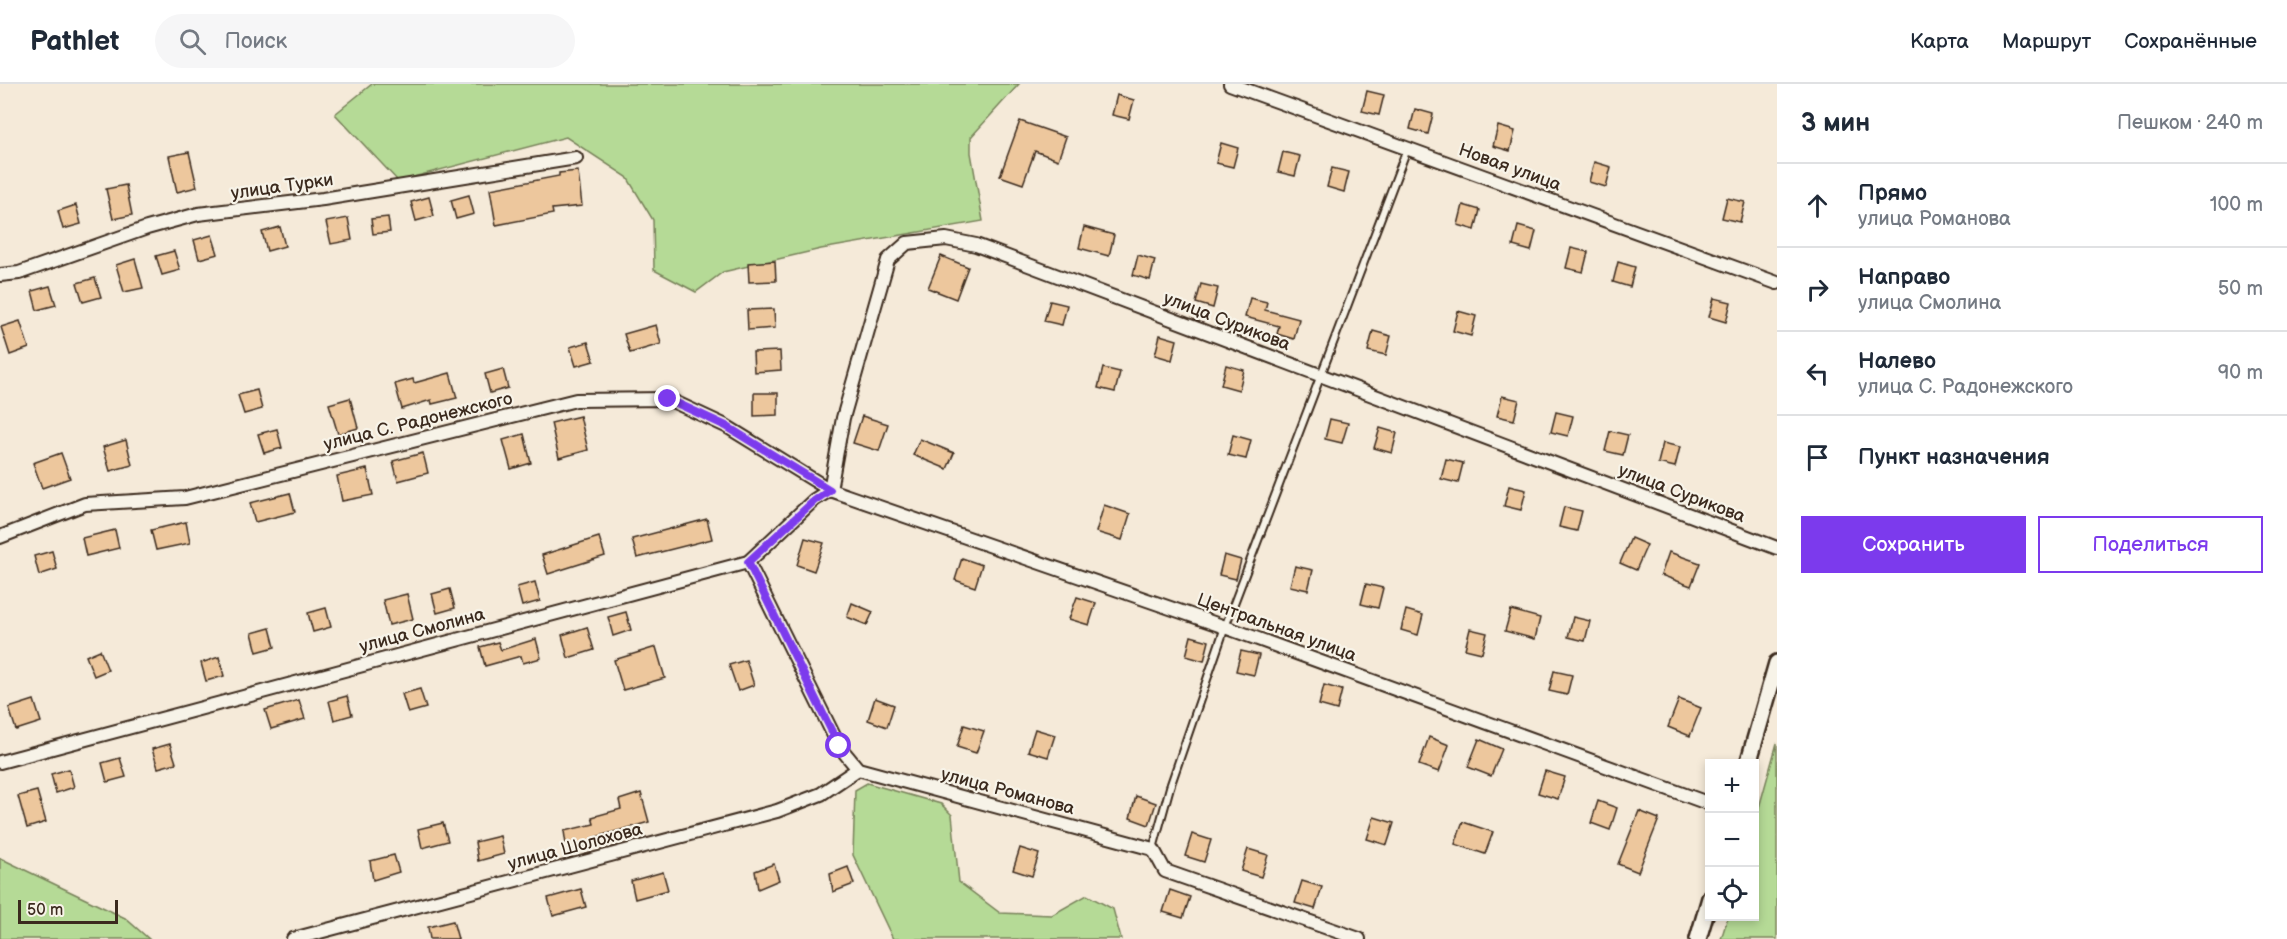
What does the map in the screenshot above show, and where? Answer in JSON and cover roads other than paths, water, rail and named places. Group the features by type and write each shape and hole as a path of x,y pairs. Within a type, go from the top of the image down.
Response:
{"street":[{"name":"Новая улица","path":"1230,84 1777,283"},
{"name":"улица Турки","path":"0,274 19,273 147,228 198,214 323,199 576,158"},
{"name":"улица Сурикова","path":"830,490 843,418 888,260 907,243 946,238 976,245 1777,548"},
{"name":"улица С. Радонежского","path":"0,537 84,504 185,498 576,400 668,399 726,426 830,490"},
{"name":"улица Смолина","path":"0,762 748,562 814,501 830,490"},
{"name":"Центральная улица","path":"830,490 1225,627 1705,802"},
{"path":"748,562 839,746 858,769"},
{"path":"1749,759 1777,663"},
{"name":"улица Романова","path":"858,769 1153,849"},
{"name":"улица Шолохова","path":"293,939 777,811 821,794 858,769"},
{"path":"1153,849 1164,871 1359,939"},
{"path":"1698,939 1705,915"}],"lane":[{"path":"1153,849 1170,787 1225,627 1407,149"}]}
